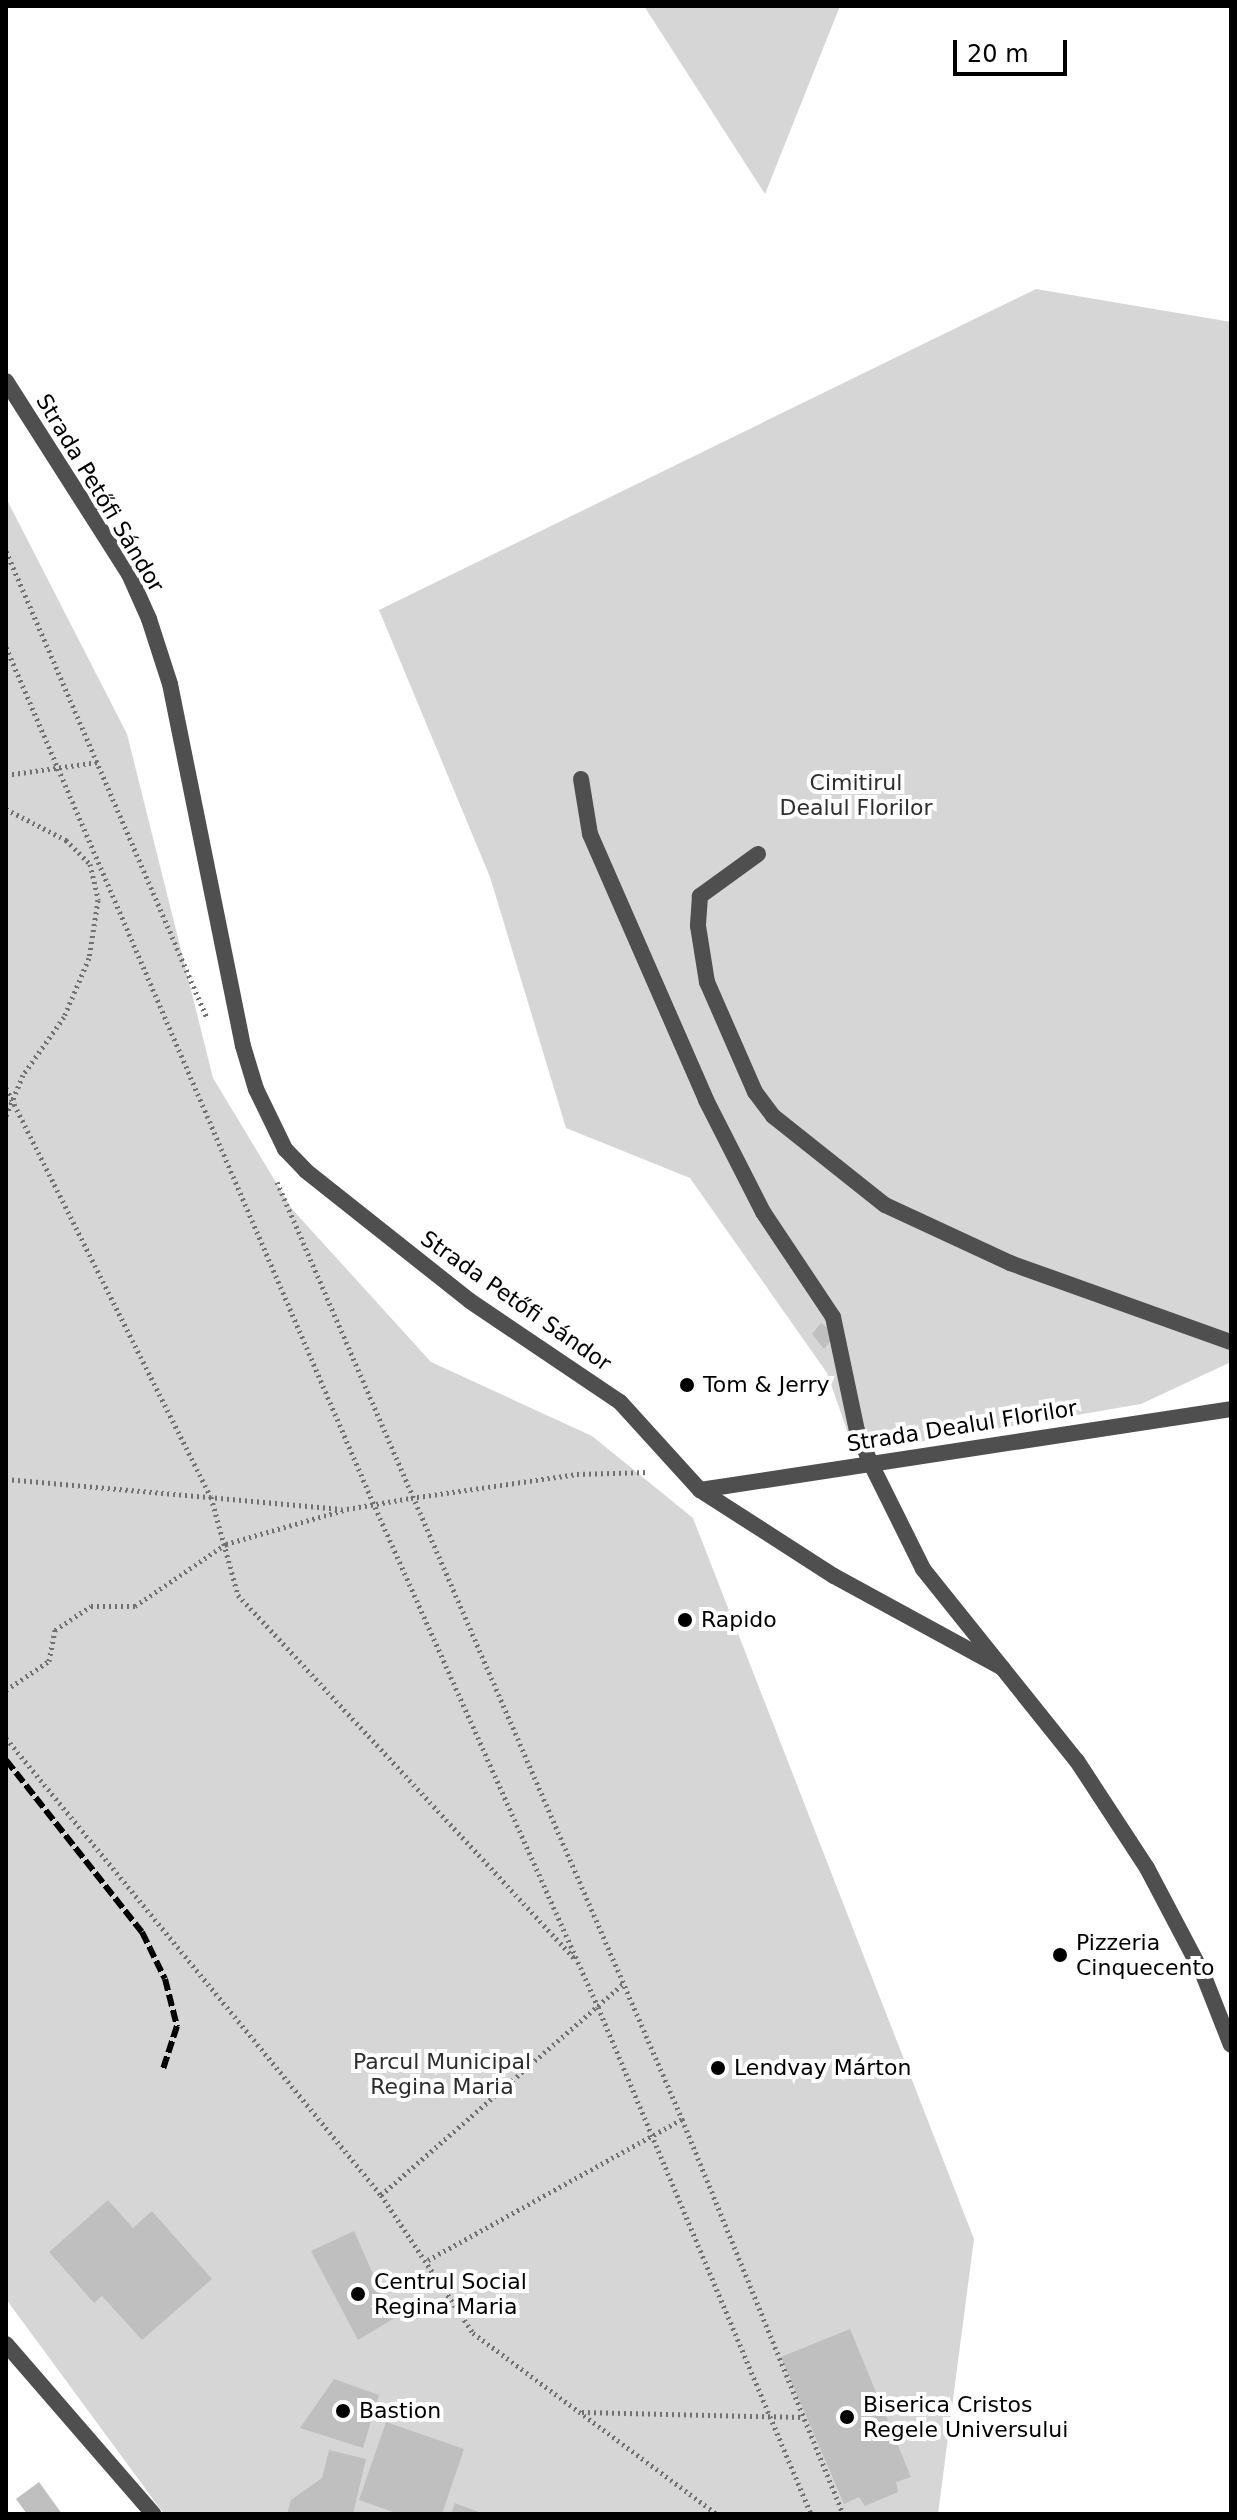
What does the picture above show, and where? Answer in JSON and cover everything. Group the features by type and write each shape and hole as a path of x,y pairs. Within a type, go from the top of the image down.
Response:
{"street":[{"name":"Strada Petőfi Sándor","path":"6,381 129,574 149,619 170,684 243,1046 256,1089 285,1149 306,1171 470,1301 620,1402 700,1490 834,1576 1003,1668 1077,1761 1147,1868 1203,1974 1231,2045"},
{"path":"581,779 590,834 706,1100 763,1212 833,1317 857,1431 870,1462 923,1569 1003,1668"},
{"path":"758,854 700,896 698,926 707,982 755,1092 773,1116 823,1161 885,1205 1010,1263 1231,1342"},
{"name":"Strada Dealul Florilor","path":"700,1490 1231,1409"},
{"path":"6,2344 153,2514"}],"path":[{"path":"6,551 211,1027"},
{"path":"6,647 375,1507 598,2007 811,2514"},
{"path":"6,775 98,762"},
{"path":"6,809 74,848 90,864 98,900 84,970 64,1017 23,1075 6,1116"},
{"path":"6,1088 211,1497 238,1595 578,1963"},
{"path":"273,1174 682,2119 843,2514"},
{"path":"6,1479 347,1509 577,1474 685,1471"},
{"path":"6,1690 49,1661 55,1630 91,1606 135,1606 226,1544 347,1509"},
{"path":"6,1738 381,2195 428,2260 473,2333 717,2514"},
{"path":"381,2195 624,1983"},
{"path":"428,2260 682,2119"},
{"path":"581,2412 803,2417"}],"green space":[{"path":"644,6 840,6 765,194"},
{"name":"Cimitirul Dealul Florilor","path":"1036,289 1231,322 1231,1362 1141,1404 855,1453 827,1373 690,1178 566,1128 490,877 379,610"},
{"name":"Parcul Municipal Regina Maria","path":"6,498 127,734 213,1078 292,1209 431,1362 592,1436 693,1518 974,2239 938,2514 164,2514 6,2299"}],"building":[{"path":"821,1323 836,1334 824,1349 812,1334"},
{"path":"108,2200 133,2228 152,2211 212,2279 142,2340 102,2296 94,2303 49,2252"},
{"name":"Centrul Social Regina Maria","path":"354,2231 393,2319 358,2340 311,2251"},
{"name":"Biserica Cristos Regele Universului","path":"850,2329 911,2477 896,2482 898,2492 865,2506 859,2497 844,2504 781,2357"},
{"name":"Bastion","path":"334,2379 379,2395 363,2448 300,2428"},
{"path":"386,2422 464,2449 442,2514 399,2514 359,2500"},
{"path":"329,2450 366,2459 353,2514 287,2514 291,2500 322,2478"},
{"path":"39,2482 62,2514 27,2514 16,2499"},
{"path":"455,2503 484,2514 451,2514"}],"railway":[{"path":"6,1760 142,1932 165,1979 177,2026 163,2069"}],"place":[{"name":"Tom & Jerry","path":"687,1385"},
{"name":"Rapido","path":"685,1620"},
{"name":"Pizzeria Cinquecento","path":"1060,1955"},
{"name":"Lendvay Márton","path":"718,2068"},
{"name":"Centrul Social Regina Maria","path":"358,2294"},
{"name":"Bastion","path":"343,2411"},
{"name":"Biserica Cristos Regele Universului","path":"847,2417"}]}
